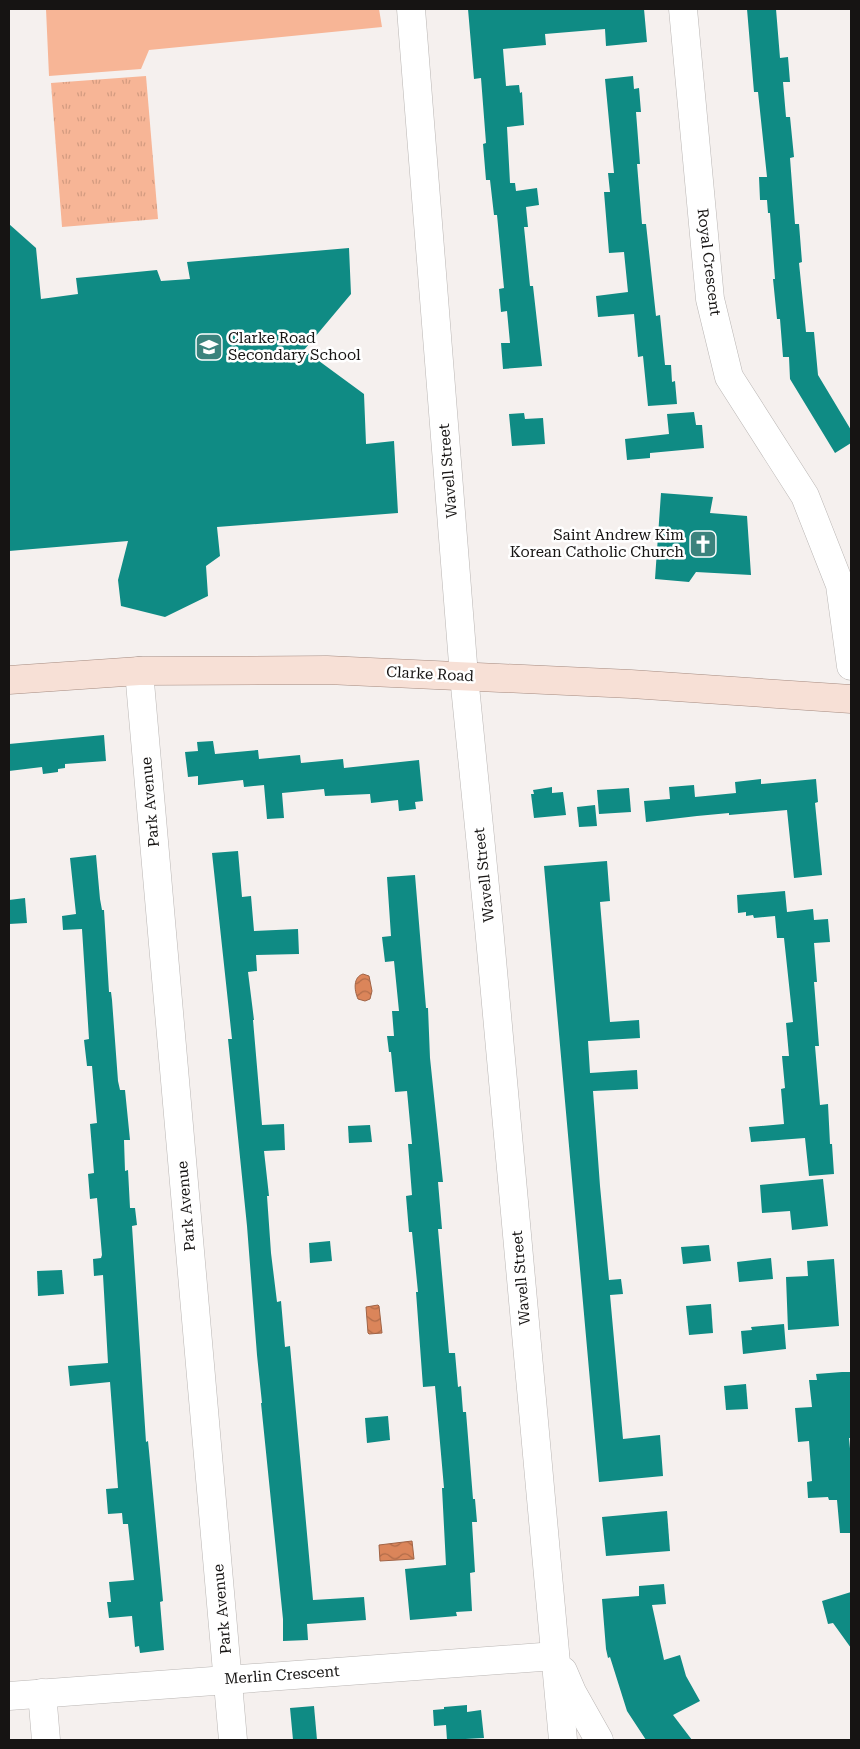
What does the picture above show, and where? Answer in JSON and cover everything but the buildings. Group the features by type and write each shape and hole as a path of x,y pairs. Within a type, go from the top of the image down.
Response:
{"main road":[{"name":"Clarke Road","path":"9,680 139,671 327,670 631,684 851,699"}],"street":[{"name":"Wavell Street","path":"412,9 464,676 489,927 563,1740"},
{"name":"Royal Crescent","path":"683,9 710,299 729,377 805,496 840,585 851,666"},
{"name":"Park Avenue","path":"139,671 233,1740"},
{"name":"Merlin Crescent","path":"9,1696 555,1656"},
{"path":"555,1656 572,1692 599,1740"},
{"path":"42,1693 46,1740"}],"green space":[{"path":"46,9 379,9 382,27 149,50 141,69 49,76"},
{"path":"146,76 158,219 62,227 51,83"}],"water":[{"path":"363,974 369,976 372,991 370,999 365,1001 358,999 355,988 357,978"},
{"path":"378,1305 382,1333 369,1334 366,1307"},
{"path":"412,1541 414,1559 380,1561 379,1545"}],"place":[{"name":"Clarke Road Secondary School","path":"209,347"},
{"name":"Saint Andrew Kim Korean Catholic Church","path":"703,544"}]}
